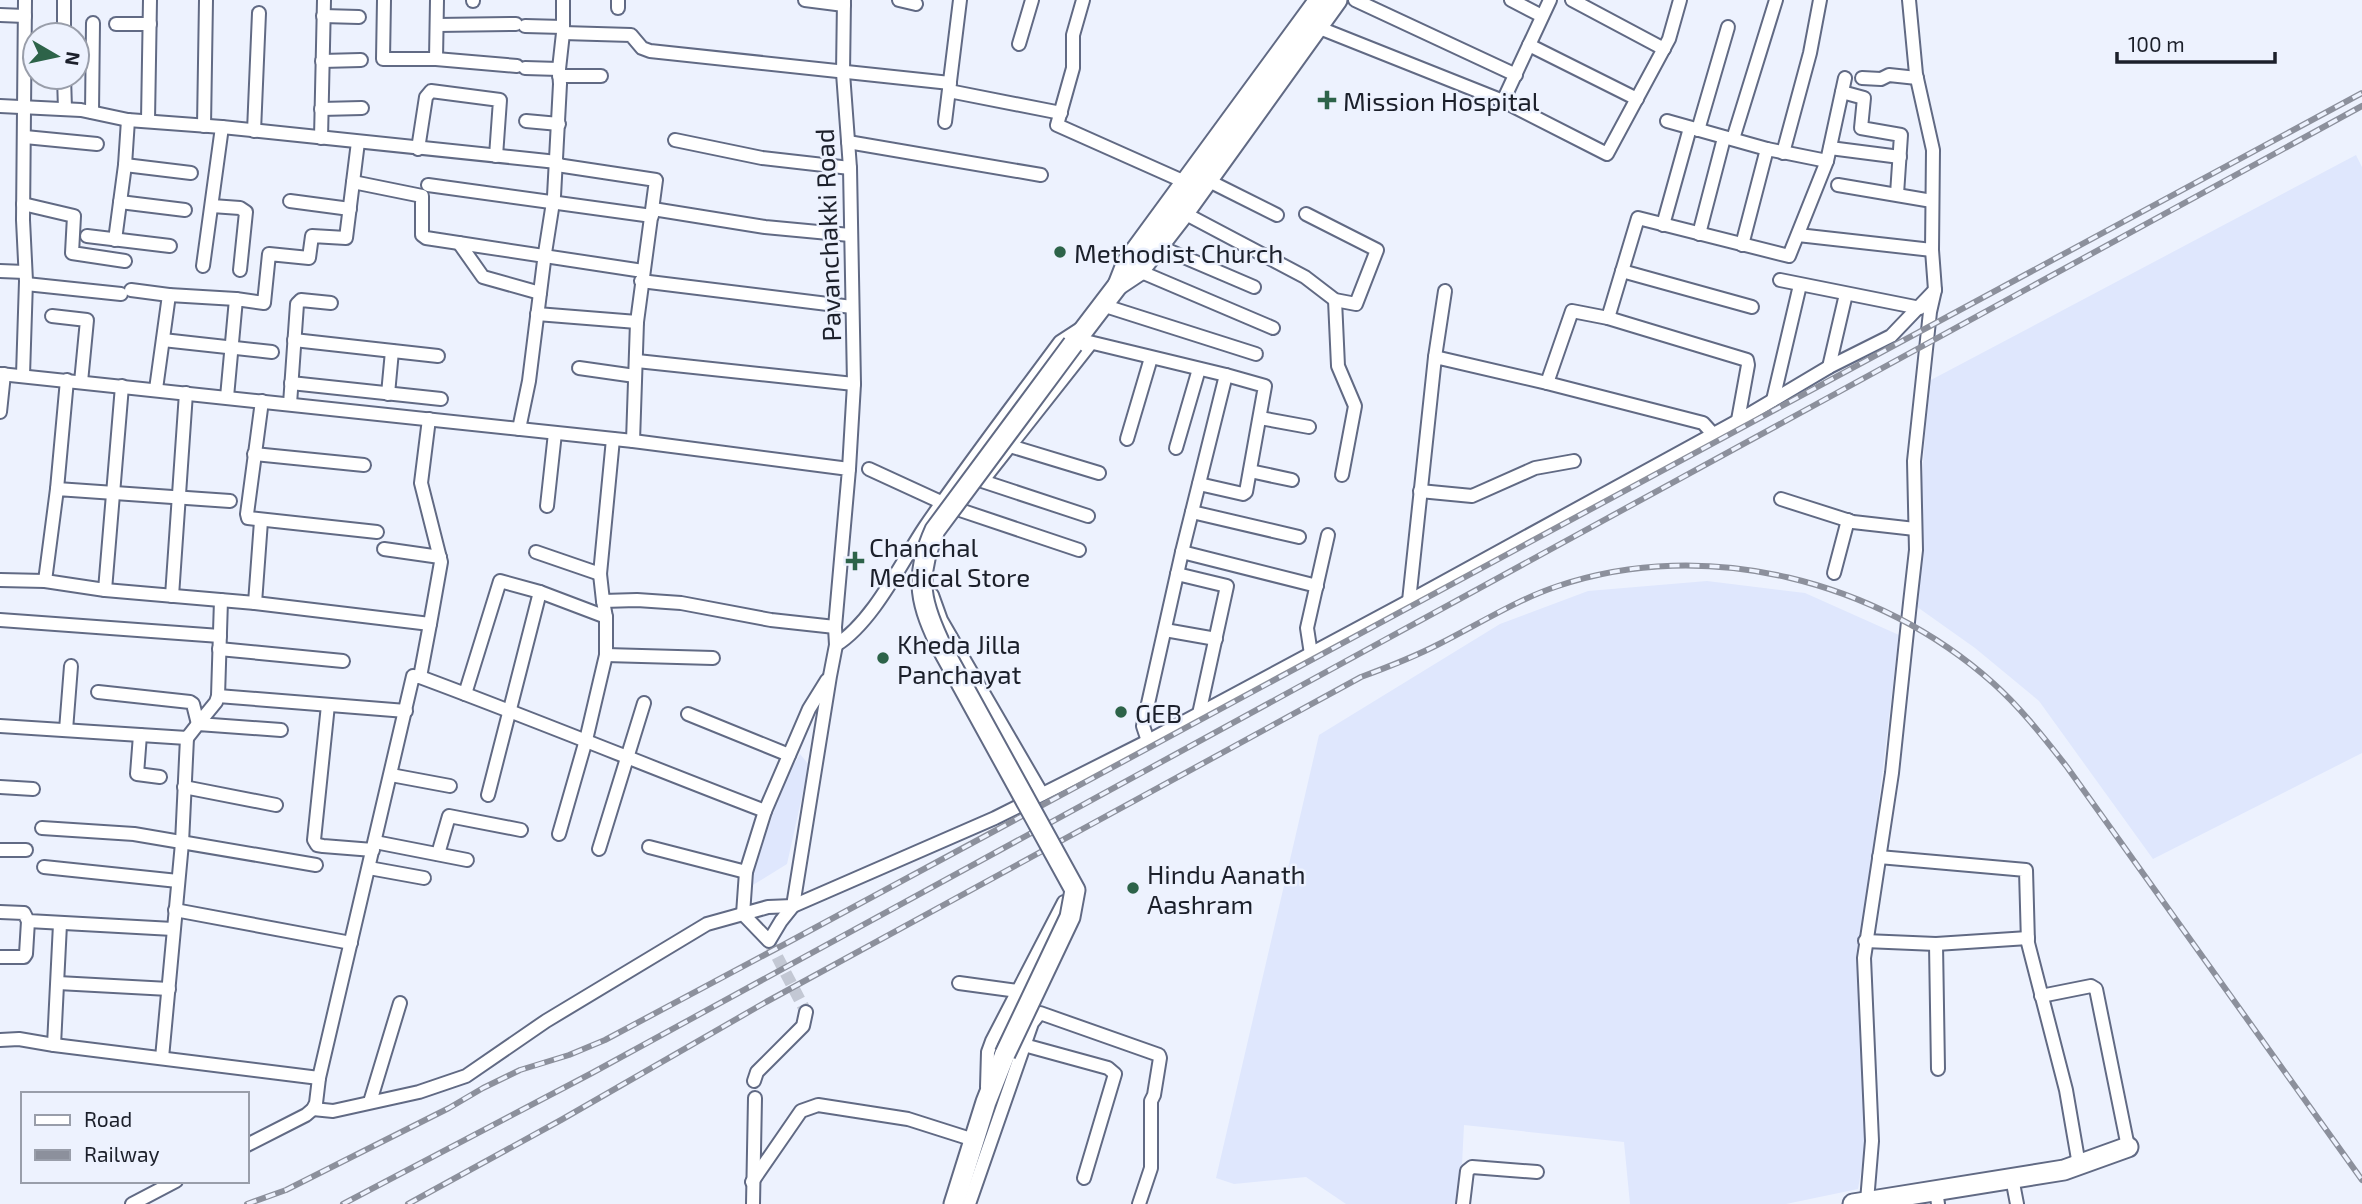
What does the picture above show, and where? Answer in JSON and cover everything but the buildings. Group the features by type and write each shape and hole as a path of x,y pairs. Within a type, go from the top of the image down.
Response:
{"main road":[{"path":"954,1204 986,1102 1005,1054 1070,917 1074,890 926,615 922,592 923,563 935,530 1082,337 1118,285 1127,262 1319,0"},
{"path":"1118,285 1139,271 1184,213 1337,0"},
{"path":"1867,1202 1937,1197 2012,1178 2064,1170 2129,1147"}],"street":[{"path":"23,375 26,278 23,204 25,0"},
{"path":"64,0 64,21"},
{"path":"148,120 150,0"},
{"path":"204,126 205,0"},
{"path":"321,138 324,0"},
{"path":"384,0 383,59 436,59 601,76"},
{"path":"436,59 437,0"},
{"path":"519,429 529,381 557,164 563,0"},
{"path":"806,0 844,3"},
{"path":"899,0 916,4"},
{"path":"946,122 960,0"},
{"path":"1019,44 1031,0"},
{"path":"1083,0 1073,35 1073,68 1057,125 1185,182"},
{"path":"1355,0 1516,75"},
{"path":"1511,0 1542,16"},
{"path":"1503,101 1550,0"},
{"path":"1572,0 1664,50"},
{"path":"1317,27 1503,101 1607,154 1664,50 1672,32 1680,0"},
{"path":"1699,234 1776,0"},
{"path":"1783,153 1811,48 1820,0"},
{"path":"1867,1202 1872,1141 1864,971 1866,941 1892,773 1916,551 1914,461 1930,312 1935,290 1932,250 1933,150 1917,78 1909,0"},
{"name":"Pavanchakki Road","path":"793,906 836,645 835,627 854,384 850,169 843,73 844,3"},
{"path":"254,131 260,13"},
{"path":"0,15 25,16"},
{"path":"323,16 359,17"},
{"path":"92,112 93,23"},
{"path":"116,24 150,24"},
{"path":"437,26 521,25 627,34 634,36 646,50 950,87 1061,113"},
{"path":"1663,225 1728,27"},
{"path":"1529,46 1637,99"},
{"path":"322,61 360,60"},
{"path":"1862,78 1881,79 1889,75 1917,78"},
{"path":"1608,318 1638,218 1789,256 1826,162 1845,78"},
{"path":"65,91 65,109"},
{"path":"418,149 426,97 431,91 500,100 496,156"},
{"path":"1842,93 1864,98 1861,128 1901,135 1896,194"},
{"path":"0,106 65,109 128,120 222,127 496,156 656,180 637,322 633,441"},
{"path":"321,109 362,108"},
{"path":"115,240 128,120"},
{"path":"526,121 559,124"},
{"path":"1667,121 1767,149 1826,162"},
{"path":"203,266 222,127"},
{"path":"25,136 97,144"},
{"path":"675,140 762,158 850,169"},
{"path":"0,271 26,278 126,292 264,303 269,254 309,258 312,236 346,239 358,142"},
{"path":"848,142 1041,175"},
{"path":"1830,148 1900,157"},
{"path":"1742,245 1767,149"},
{"path":"125,165 191,173"},
{"path":"1207,180 1277,215"},
{"path":"353,182 422,196 422,235 642,276 852,307"},
{"path":"428,185 850,235"},
{"path":"1838,185 1932,201"},
{"path":"290,201 349,209"},
{"path":"120,202 185,210"},
{"path":"23,204 74,216 72,253 125,261"},
{"path":"212,206 240,208 246,212 240,270"},
{"path":"1184,213 1305,277 1335,300 1353,304 1358,302 1377,250 1306,214"},
{"path":"1798,235 1932,250"},
{"path":"87,236 170,246"},
{"path":"459,243 483,277 540,293"},
{"path":"1158,246 1254,287"},
{"path":"1139,271 1273,328"},
{"path":"1622,271 1752,307"},
{"path":"1780,280 1920,308"},
{"path":"1773,400 1800,285"},
{"path":"313,1109 333,1111 419,1092 466,1076 547,1020 707,924 768,907 793,906 995,818 1148,741 1409,601 1829,367 1891,336 1935,290"},
{"path":"1409,601 1435,357 1445,291"},
{"path":"1829,367 1846,294"},
{"path":"156,390 169,295"},
{"path":"227,397 236,299"},
{"path":"1335,300 1338,366 1355,407 1342,475"},
{"path":"290,404 298,301 331,303"},
{"path":"1102,305 1256,354"},
{"path":"1547,383 1572,311 1608,318 1747,360 1738,420"},
{"path":"537,314 637,322"},
{"path":"52,316 87,320 81,382"},
{"path":"1042,794 941,620 933,598 931,576 936,546 960,510 1010,446 1082,337"},
{"path":"836,645 851,636 898,574 925,528 1060,342 1082,337 1151,358 1265,386 1245,494 1199,484"},
{"path":"294,340 438,356"},
{"path":"163,341 272,352"},
{"path":"388,394 392,351"},
{"path":"1435,357 1703,423 1713,434"},
{"path":"1127,439 1151,358"},
{"path":"637,361 854,384"},
{"path":"579,368 635,376"},
{"path":"1176,448 1199,369"},
{"path":"0,412 2,374 23,375 633,441 849,469"},
{"path":"1148,741 1143,726 1226,375"},
{"path":"45,581 67,380"},
{"path":"291,383 441,399"},
{"path":"105,590 122,386"},
{"path":"172,596 186,393"},
{"path":"262,401 248,518 377,533"},
{"path":"1260,418 1309,427"},
{"path":"420,677 441,568 421,483 429,419"},
{"path":"547,506 555,433"},
{"path":"558,834 586,740 606,655 606,617 600,574 613,439"},
{"path":"1010,446 1099,473"},
{"path":"254,454 364,465"},
{"path":"1420,491 1472,496 1535,468 1573,461"},
{"path":"869,469 943,503"},
{"path":"1250,471 1292,480"},
{"path":"982,481 1088,516"},
{"path":"57,489 230,501"},
{"path":"1782,499 1849,520 1915,529"},
{"path":"960,510 1079,550"},
{"path":"1192,512 1299,537"},
{"path":"1834,573 1849,520"},
{"path":"254,603 261,521"},
{"path":"1311,654 1307,628 1328,535"},
{"path":"384,549 440,557"},
{"path":"536,552 600,574"},
{"path":"1182,552 1317,586"},
{"path":"1177,574 1227,586 1199,714"},
{"path":"0,580 45,581 105,590 254,603 430,624"},
{"path":"465,694 500,581 540,592 606,617"},
{"path":"488,795 540,592"},
{"path":"162,1058 182,843 187,738 218,696 222,600"},
{"path":"603,601 681,603 771,620 835,627"},
{"path":"0,620 219,643 343,661"},
{"path":"1165,630 1216,639"},
{"path":"606,655 713,658"},
{"path":"66,730 71,666"},
{"path":"793,906 769,941 743,914 746,872 765,811 809,709 830,676"},
{"path":"248,1144 306,1115 316,1103 319,1078 413,677 420,677 509,710 765,811"},
{"path":"98,692 190,702 194,706 198,724"},
{"path":"218,696 406,712"},
{"path":"599,849 644,704"},
{"path":"328,705 314,840 317,845 374,846 467,860"},
{"path":"688,714 789,755"},
{"path":"198,724 281,730"},
{"path":"0,726 187,738"},
{"path":"140,735 137,774 160,777"},
{"path":"391,775 450,786"},
{"path":"0,787 33,789"},
{"path":"184,787 276,805"},
{"path":"438,854 449,816 521,830"},
{"path":"42,828 130,834 316,865"},
{"path":"649,846 746,872"},
{"path":"0,850 26,850"},
{"path":"1879,857 2023,869 2028,874 2028,938 2066,1090 2079,1165"},
{"path":"44,867 178,881"},
{"path":"369,869 424,878"},
{"path":"986,1102 989,1047 1064,902"},
{"path":"175,910 351,943"},
{"path":"0,912 24,913 28,921 24,957 0,957"},
{"path":"28,921 173,929"},
{"path":"54,1045 60,924"},
{"path":"1866,941 1936,944 2028,938"},
{"path":"1936,944 1938,1069"},
{"path":"58,983 169,989"},
{"path":"959,983 1018,991"},
{"path":"2041,996 2091,986 2096,989 2129,1147"},
{"path":"370,1102 400,1003"},
{"path":"754,1081 757,1072 803,1026 806,1012"},
{"path":"969,1204 1031,1023 1040,1013 1158,1055 1160,1058 1154,1095 1150,1101 1150,1168 1139,1204"},
{"path":"0,1041 19,1039 319,1078"},
{"path":"1024,1045 1108,1068 1115,1074 1084,1178"},
{"path":"753,1204 755,1098"},
{"path":"752,1182 801,1111 818,1104 908,1119 974,1140"},
{"path":"1463,1204 1468,1169 1472,1167 1537,1172"},
{"path":"2012,1178 2017,1204"},
{"path":"132,1204 172,1183"}],"shaded area":[{"path":"2356,155 2362,167 2362,753 2153,859 2039,701 1975,648 1913,604 1929,381"},
{"path":"1707,581 1805,593 1899,635 1860,957 1866,1079 1864,1153 1858,1189 1786,1204 1630,1204 1624,1142 1464,1125 1460,1204 1346,1204 1306,1177 1234,1184 1216,1178 1319,735 1500,624 1588,591"},
{"path":"800,754 809,765 787,864 748,888 791,760 795,763"}],"tunnel":[{"path":"769,941 806,1012"}],"railway":[{"path":"247,1204 286,1190 520,1070 569,1055 605,1040 2362,93"},
{"path":"343,1204 592,1073 2362,106"},
{"path":"408,1204 766,1002 1361,677 1420,653 1512,605 1558,586 1615,572 1672,566 1731,568 1788,578 1844,594 1898,618 1948,647 1993,683 2023,713 2067,767 2362,1180"}],"place":[{"name":"Mission Hospital","path":"1327,100"},
{"name":"Methodist Church","path":"1060,252"},
{"name":"Chanchal Medical Store","path":"855,561"},
{"name":"Kheda Jilla Panchayat","path":"883,658"},
{"name":"GEB","path":"1121,712"},
{"name":"Hindu Aanath Aashram","path":"1133,888"}]}
